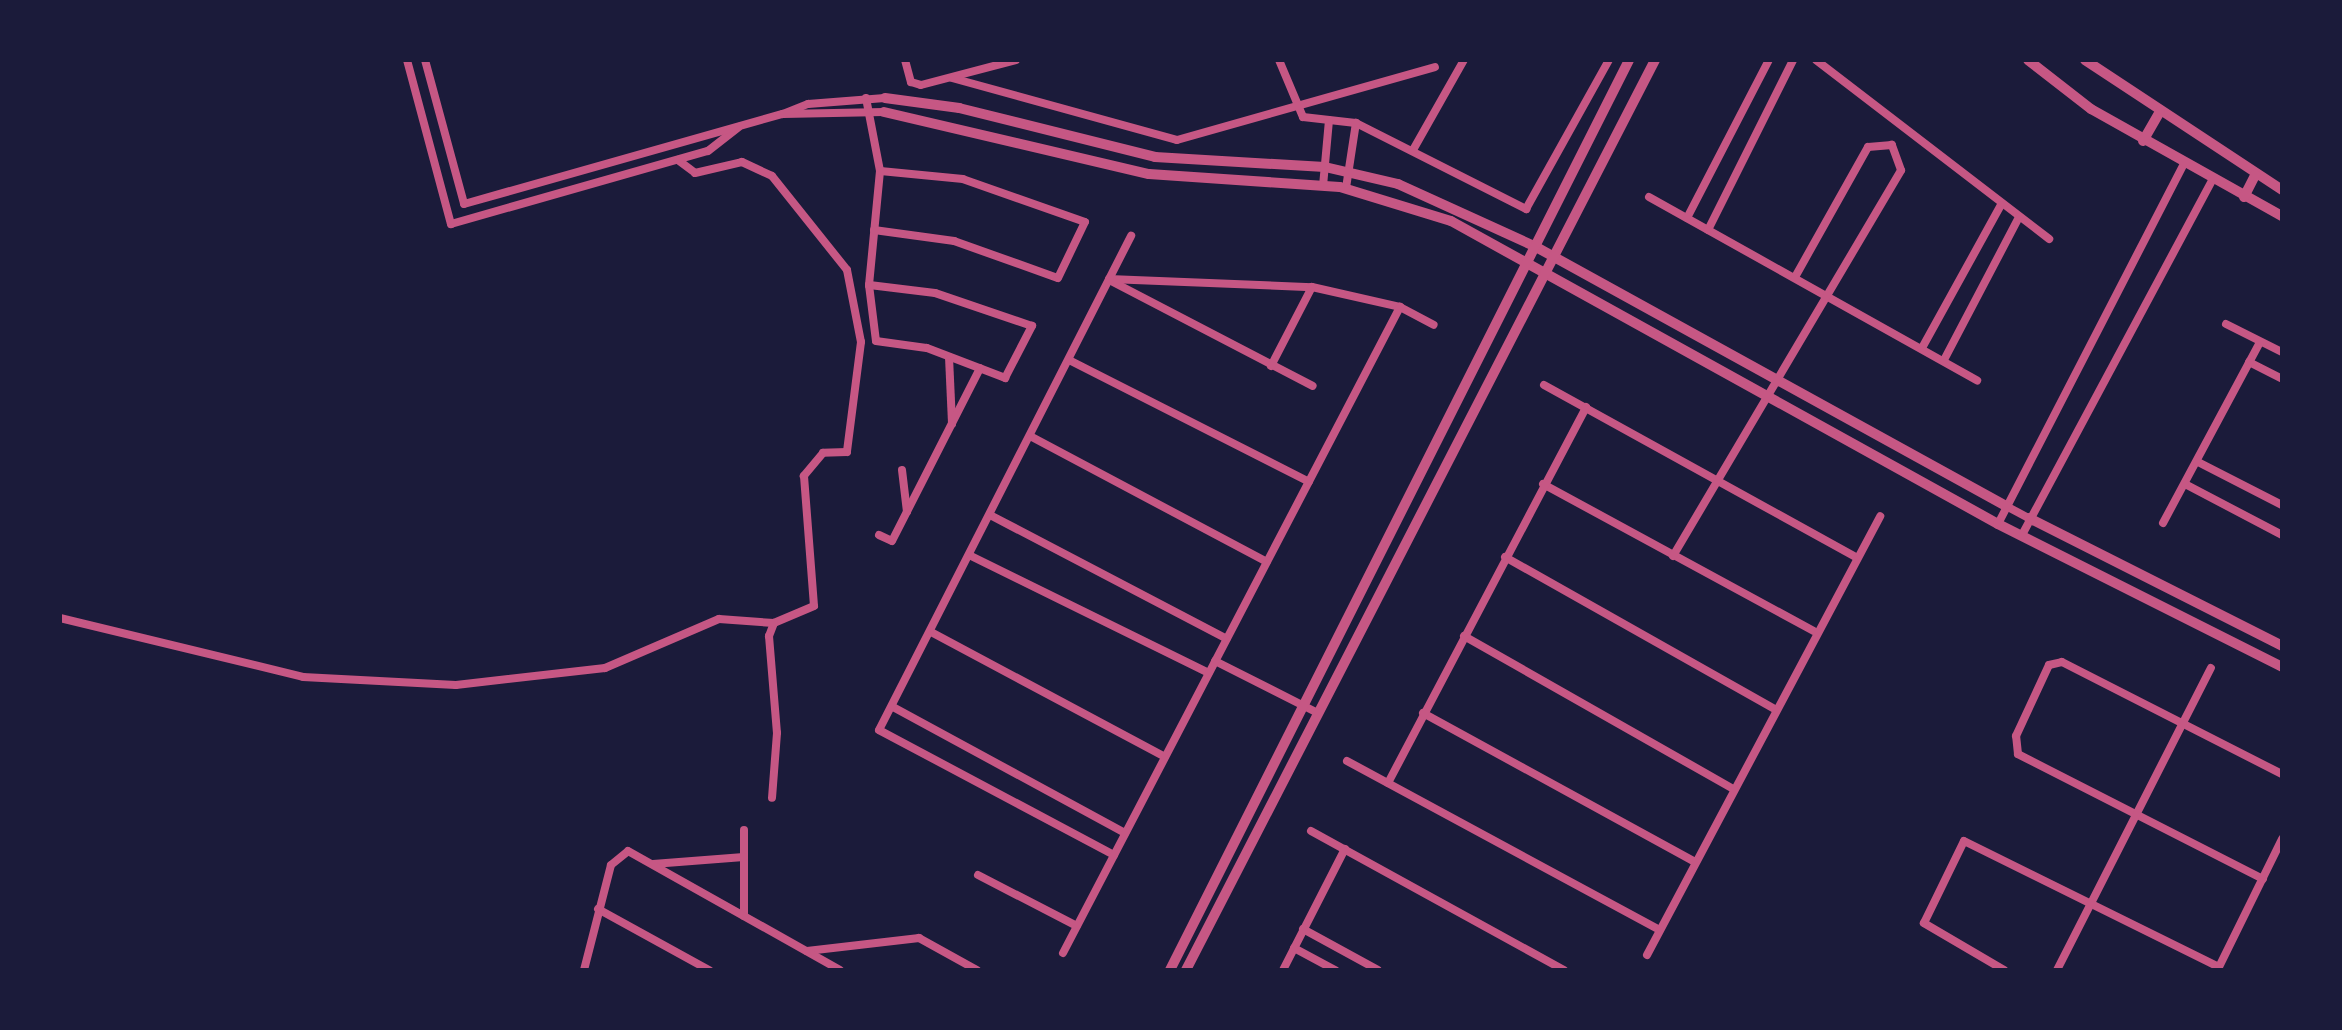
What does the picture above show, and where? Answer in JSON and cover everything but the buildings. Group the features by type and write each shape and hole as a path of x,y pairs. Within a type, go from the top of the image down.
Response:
{"street":[{"path":"407,60 451,224"},
{"path":"425,60 464,204"},
{"path":"905,60 916,85 1016,60"},
{"path":"1279,60 1292,104 1303,117 1356,123 1526,209 1609,60"},
{"path":"1413,150 1464,60"},
{"path":"1170,970 1629,60"},
{"path":"1186,970 1549,254 1655,60"},
{"path":"1687,218 1769,60"},
{"path":"1708,230 1793,60"},
{"path":"1816,60 2049,239"},
{"path":"2028,60 2143,141 2212,181 2282,216"},
{"path":"2085,60 2282,190"},
{"path":"952,78 1177,140 1292,104 1435,67"},
{"path":"451,224 464,204 743,124 866,98 959,108 1155,157 1348,170 1459,207 1549,254 1778,385 2029,518 2282,646"},
{"path":"866,98 880,171 869,285 876,341 949,357 1005,378 1032,326 935,293 869,285"},
{"path":"783,114 884,112 1149,174 1346,188 1451,221 1768,400 1998,524 2282,667"},
{"path":"2143,141 2160,112"},
{"path":"1323,186 1329,120"},
{"path":"1346,188 1356,123"},
{"path":"451,224 708,151 743,124"},
{"path":"1673,556 1832,296 1901,170 1892,145 1868,147 1795,277"},
{"path":"60,618 303,677 456,685 605,668 719,619 774,623 814,606 804,476 823,453 847,452 861,358 847,270 772,176 753,163 695,173 678,160"},
{"path":"1998,524 2183,165"},
{"path":"587,169 592,184"},
{"path":"874,230 954,241 1058,278 1085,222 963,179 880,171"},
{"path":"2244,197 2255,175"},
{"path":"2022,535 2212,181"},
{"path":"1649,197 1832,296 1977,380"},
{"path":"1922,348 2001,205"},
{"path":"1944,360 2019,217"},
{"path":"1114,855 879,730 1131,236"},
{"path":"1109,279 1312,287 1400,307 1434,325"},
{"path":"1109,279 1313,386"},
{"path":"1271,366 1312,287"},
{"path":"1063,953 1400,307"},
{"path":"2226,324 2282,352"},
{"path":"2163,523 2260,342"},
{"path":"949,357 952,424"},
{"path":"1069,360 1309,482"},
{"path":"2249,362 2282,379"},
{"path":"879,535 892,541 980,368"},
{"path":"1544,385 1720,479 1855,557"},
{"path":"1388,783 1586,407"},
{"path":"1030,436 1267,562"},
{"path":"2198,462 2282,505"},
{"path":"902,470 907,513"},
{"path":"1543,484 1814,631"},
{"path":"2185,484 2282,535"},
{"path":"1408,497 1422,503"},
{"path":"990,515 1227,639"},
{"path":"1647,955 1814,631 1880,516"},
{"path":"969,555 1209,673"},
{"path":"1505,557 1775,709"},
{"path":"772,798 774,623"},
{"path":"931,632 1165,757"},
{"path":"1464,636 1733,789"},
{"path":"1215,661 1316,712"},
{"path":"2263,879 2018,754 2016,736 2049,665 2062,662 2282,774"},
{"path":"2057,970 2136,812 2187,723 2211,668"},
{"path":"893,707 1125,833"},
{"path":"1423,713 1695,862"},
{"path":"1347,761 1659,930"},
{"path":"744,830 744,916"},
{"path":"1311,831 1564,970"},
{"path":"2004,970 1924,923 1964,841 2092,902 2218,968 2282,839"},
{"path":"1283,970 1345,849"},
{"path":"584,970 598,909 620,853 652,864 840,970"},
{"path":"652,864 744,857"},
{"path":"978,875 1077,926"},
{"path":"598,909 709,970"},
{"path":"1303,929 1378,970"},
{"path":"806,951 919,938 977,970"},
{"path":"1294,948 1335,970"}]}
